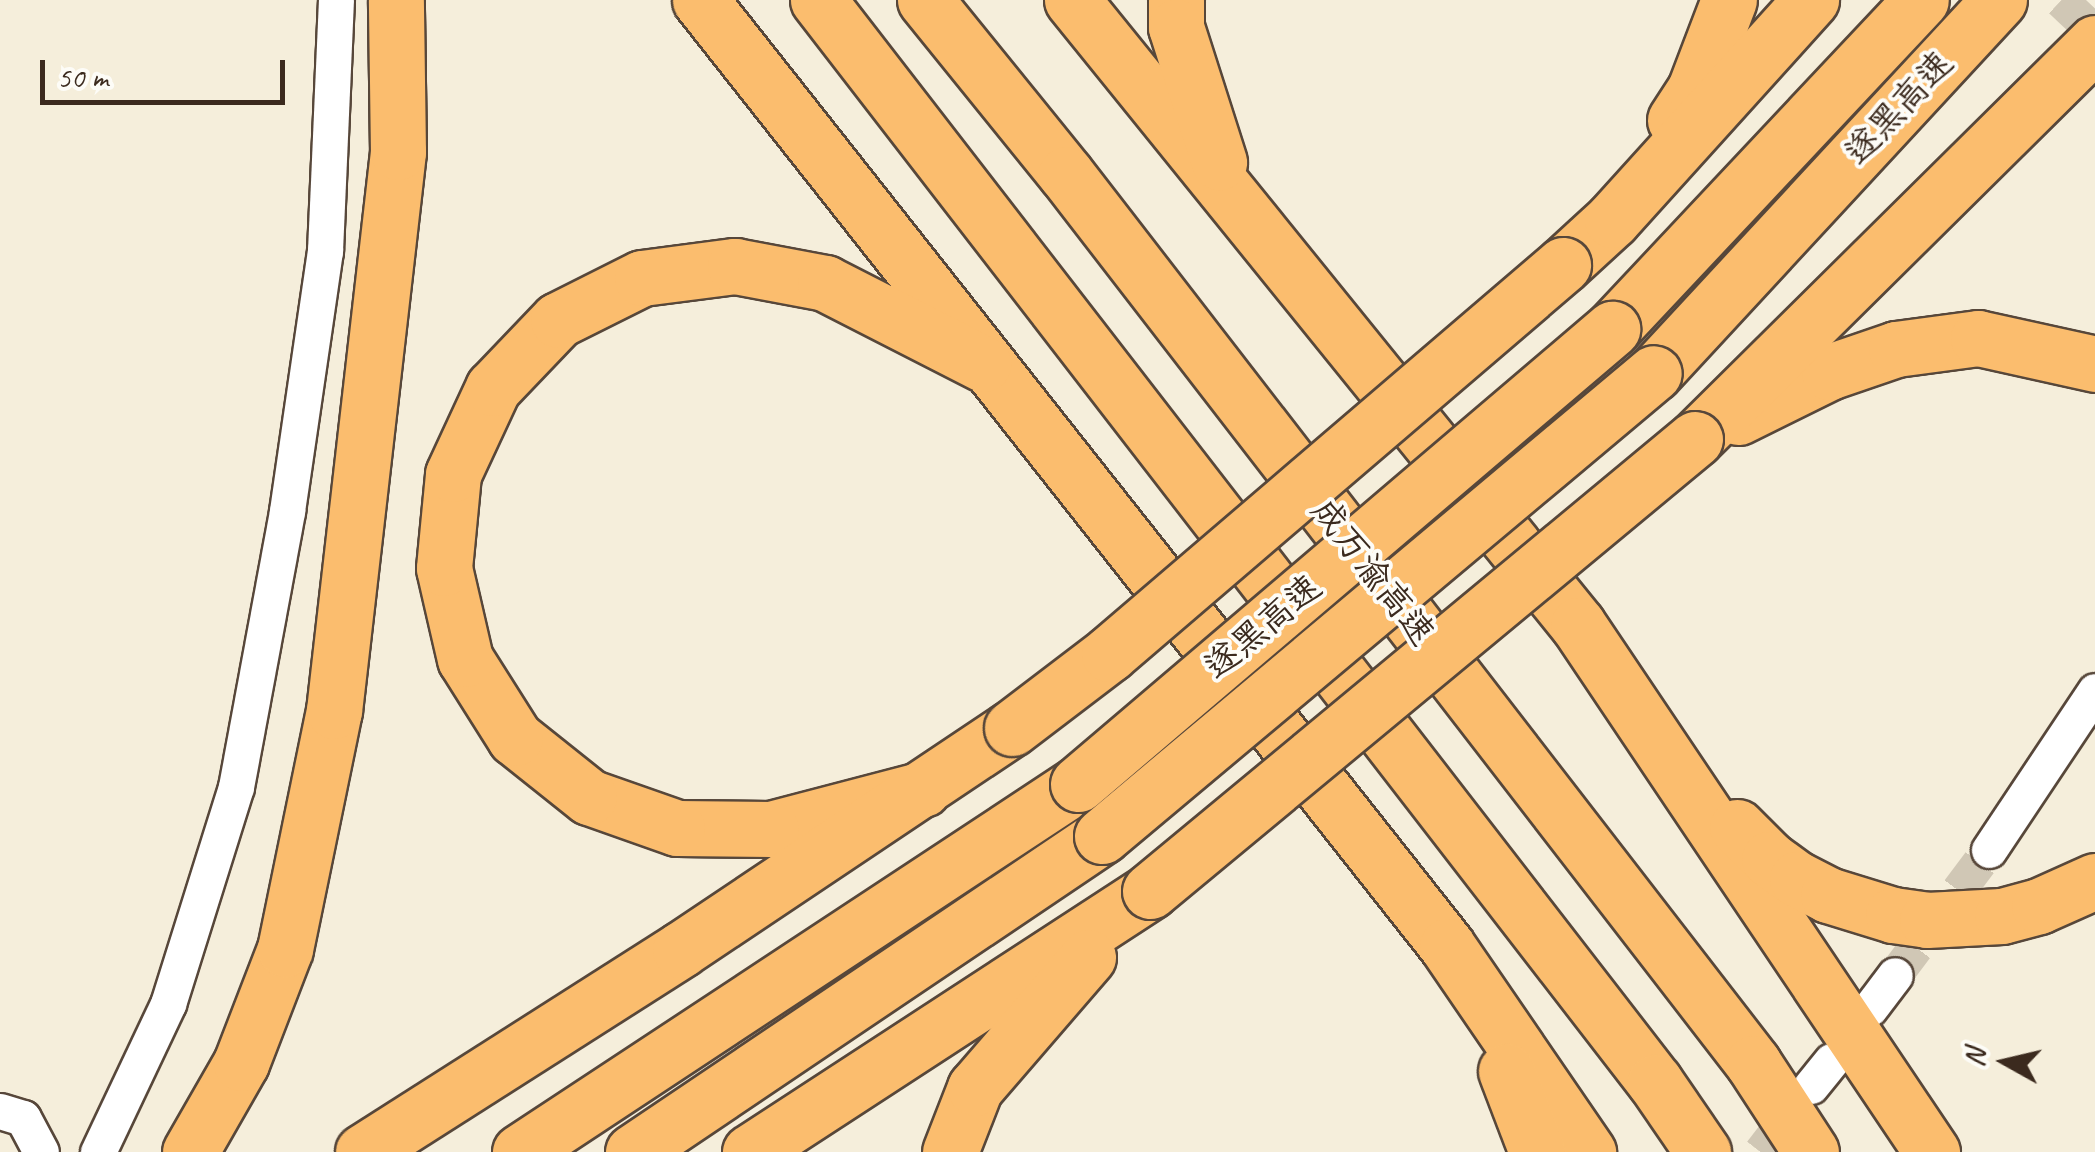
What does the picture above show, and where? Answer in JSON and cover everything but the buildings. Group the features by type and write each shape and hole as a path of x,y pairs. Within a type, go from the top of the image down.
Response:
{"highway":[{"path":"190,1152 241,1063 285,949 334,711 398,152 396,0"},
{"path":"700,0 998,372 1447,946 1588,1152"},
{"path":"818,0 1654,1082 1702,1152"},
{"name":"成万渝高速","path":"925,0 1090,206 1741,1047 1811,1152"},
{"path":"1072,0 1578,625 1932,1152"},
{"path":"1176,0 1176,27 1228,189"},
{"path":"1612,220 1695,89 1729,0"},
{"path":"363,1152 923,789 1109,654 1563,266 1612,220 1810,0"},
{"name":"遂黑高速","path":"520,1152 1078,784 1612,330 1921,0"},
{"name":"遂黑高速","path":"633,1152 1102,836 1654,374 2000,0"},
{"path":"950,1152 975,1088 1053,993 1150,892 1695,439 2095,44"},
{"path":"923,789 770,828 677,828 589,797 515,738 465,659 444,568 453,474 493,388 558,320 642,278 735,266 825,284 998,372"},
{"path":"1695,439 1828,372 1896,348 1978,338 2095,364"},
{"path":"1667,757 1769,860 1828,895 1860,907 1927,920 1984,918 2038,906 2095,881"},
{"path":"750,1152 1150,892"},
{"path":"1447,946 1527,1116 1537,1152"}],"street":[{"path":"98,1152 168,1004 236,787 287,511 325,251 336,0"},
{"path":"1989,850 2095,691"},
{"path":"1870,1008 1895,975"},
{"path":"0,1112 23,1118 41,1152"}],"tunnel":[{"path":"2061,0 2095,32"},
{"path":"1895,975 1989,850"},
{"path":"1761,1152 1797,1105"}]}
